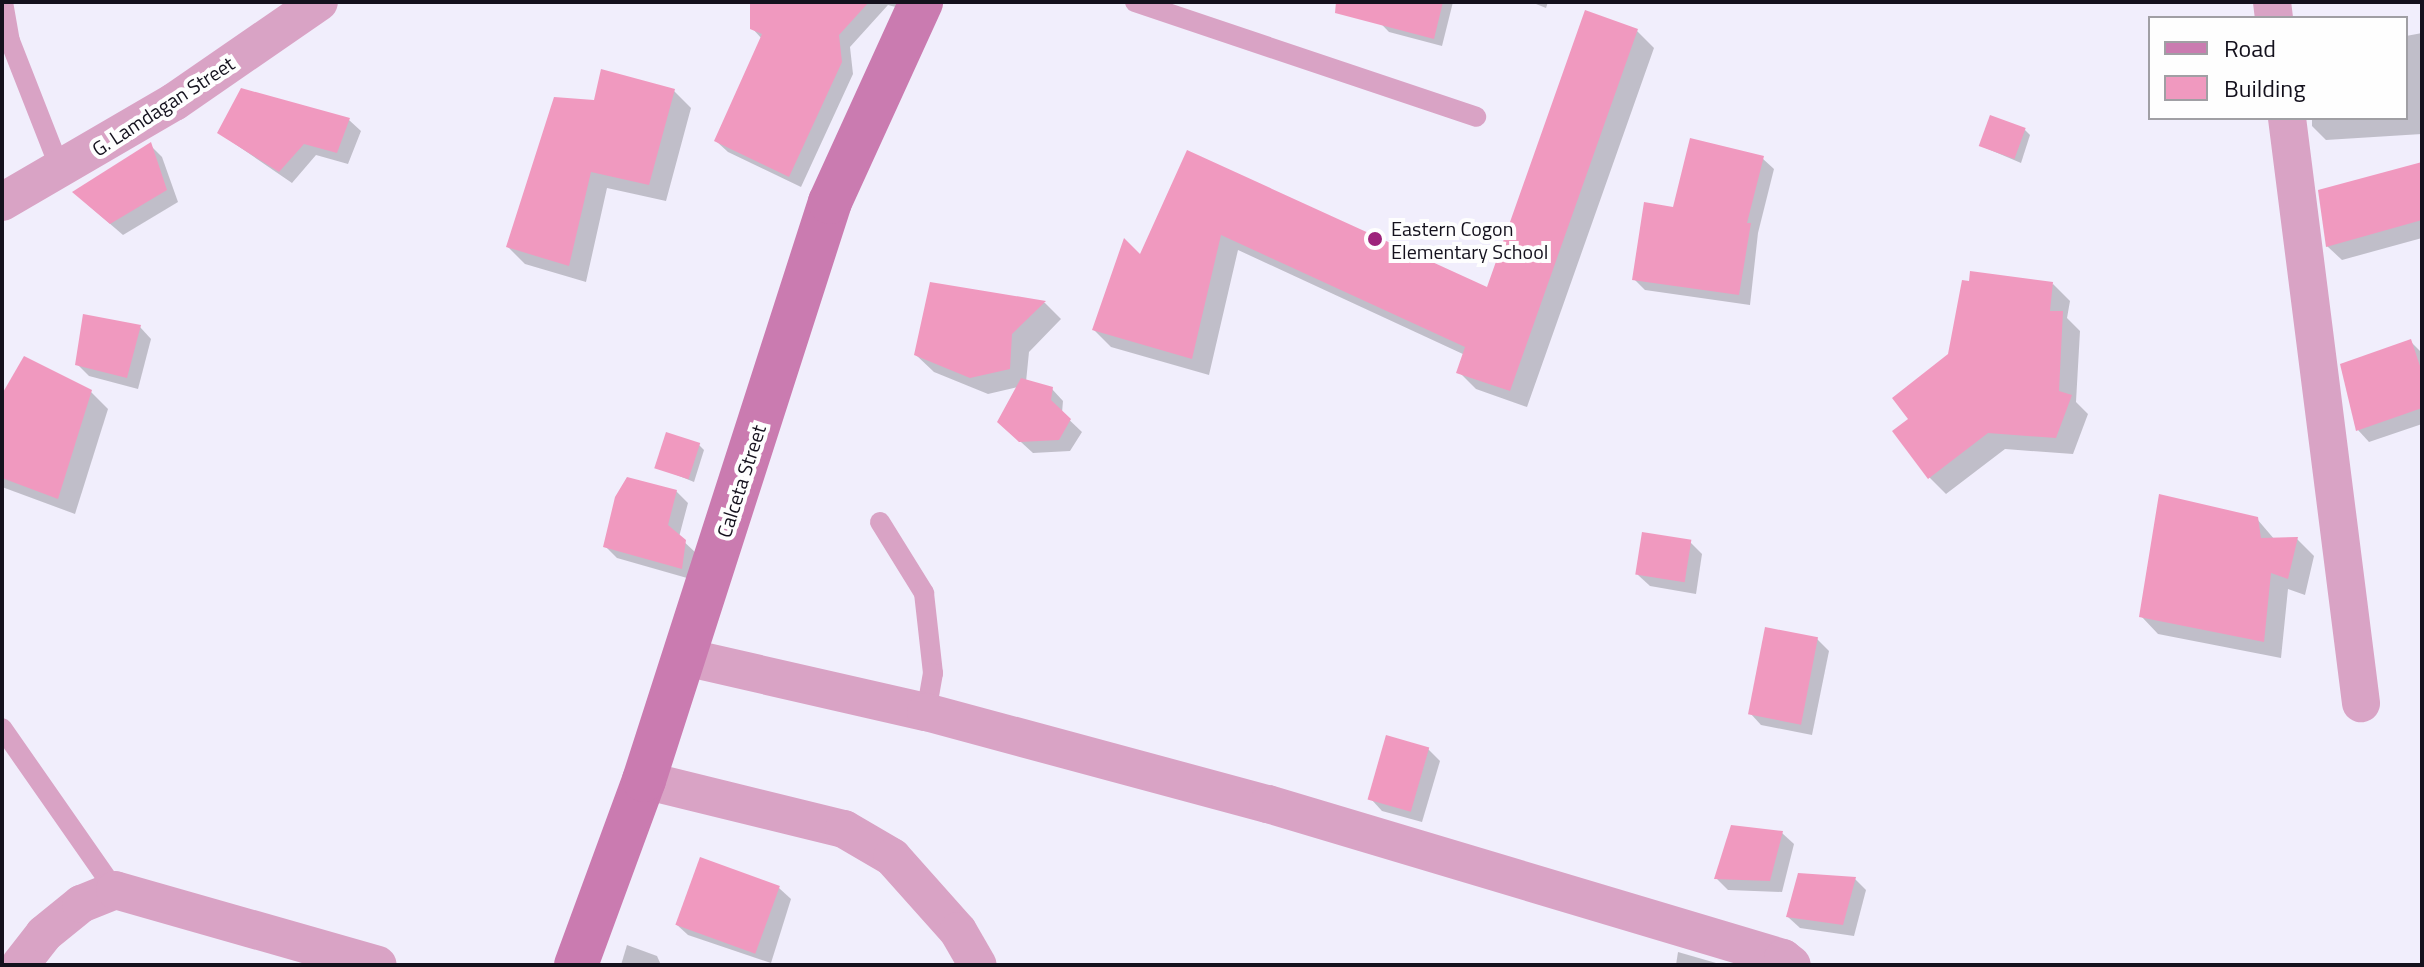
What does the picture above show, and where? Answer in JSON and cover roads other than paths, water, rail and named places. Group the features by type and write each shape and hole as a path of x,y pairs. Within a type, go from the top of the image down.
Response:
{"main road":[{"name":"Calceta Street","path":"576,965 685,657 830,202 921,2"}],"street":[{"name":"G. Lamdagan Street","path":"2,202 61,171 174,102 319,2"},
{"path":"2287,120 2361,703"},
{"path":"685,657 926,712 1268,804 1783,958 1792,965"},
{"path":"644,780 844,829 892,857 958,931 978,965"},
{"path":"20,965 44,934 68,914 115,890 378,965"}],"lane":[{"path":"3,2 10,41 61,171"},
{"path":"1135,2 1476,117"},
{"path":"880,522 924,593 933,673 926,712"},
{"path":"2,728 115,890"}],"place":[{"name":"Eastern Cogon Elementary School","path":"1375,239"}]}
